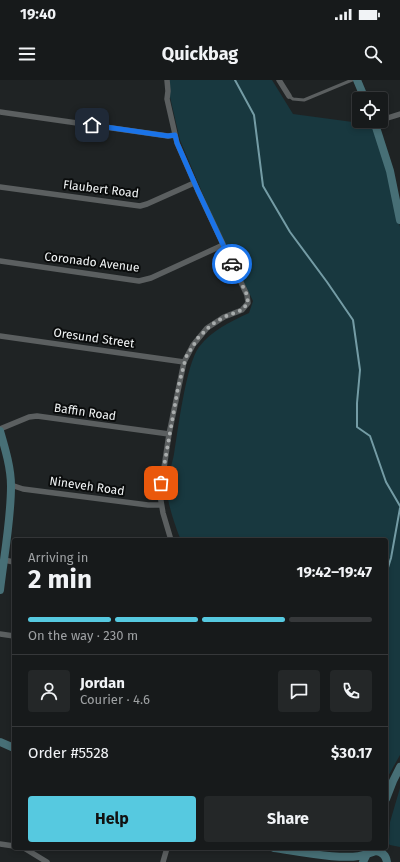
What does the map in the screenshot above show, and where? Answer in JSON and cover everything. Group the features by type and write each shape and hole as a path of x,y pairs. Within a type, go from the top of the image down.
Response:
{"street":[{"path":"167,80 167,99 175,135 194,183 247,295 248,303 242,310 224,317 207,328 198,338 184,362 160,495 170,538"},
{"path":"279,80 289,96"},
{"path":"357,80 362,92"},
{"path":"0,112 168,136 175,135"},
{"path":"388,118 400,114"},
{"path":"379,128 400,220"},
{"name":"Flaubert Road","path":"0,187 140,206 194,183"},
{"name":"Coronado Avenue","path":"0,261 140,281 151,278 223,245"},
{"name":"Oresund Street","path":"0,336 184,362"},
{"name":"Baffin Road","path":"0,430 29,417 37,416 170,434"},
{"path":"0,430 6,452 11,485 10,509 0,590"},
{"name":"Nineveh Road","path":"11,485 23,489 148,505 161,504"},
{"path":"4,560 12,562"},
{"path":"0,634 12,636"},
{"path":"0,735 12,747"},
{"path":"0,742 12,747"},
{"path":"388,795 399,772"},
{"path":"0,844 12,846"},
{"path":"27,850 47,862"},
{"path":"163,862 167,850"},
{"path":"287,850 334,857 358,857 376,851 395,862"},
{"path":"334,857 350,862"}],"lane":[{"path":"289,96 293,99 304,100 352,80"}],"shaded area":[{"path":"169,80 272,80 293,114 352,122 352,128 376,128 400,227 400,755 388,776 388,538 180,538 172,515 167,495 168,481 186,382 194,355 204,341 216,331 228,323 249,313 253,301 213,218 180,140 170,97"},
{"path":"400,788 400,847 389,844 390,822"}],"waterway":[{"path":"235,80 254,115 263,186 290,232 353,320 360,370 357,403 357,427 370,436 386,482 400,506"},
{"path":"388,568 400,508"}],"way so far":[{"path":"161,483 178,388 186,357 198,338 207,328 224,317 242,310 248,303 247,295 232,264"}],"route":[{"path":"92,125 168,136 175,135 198,191 232,264"}]}
